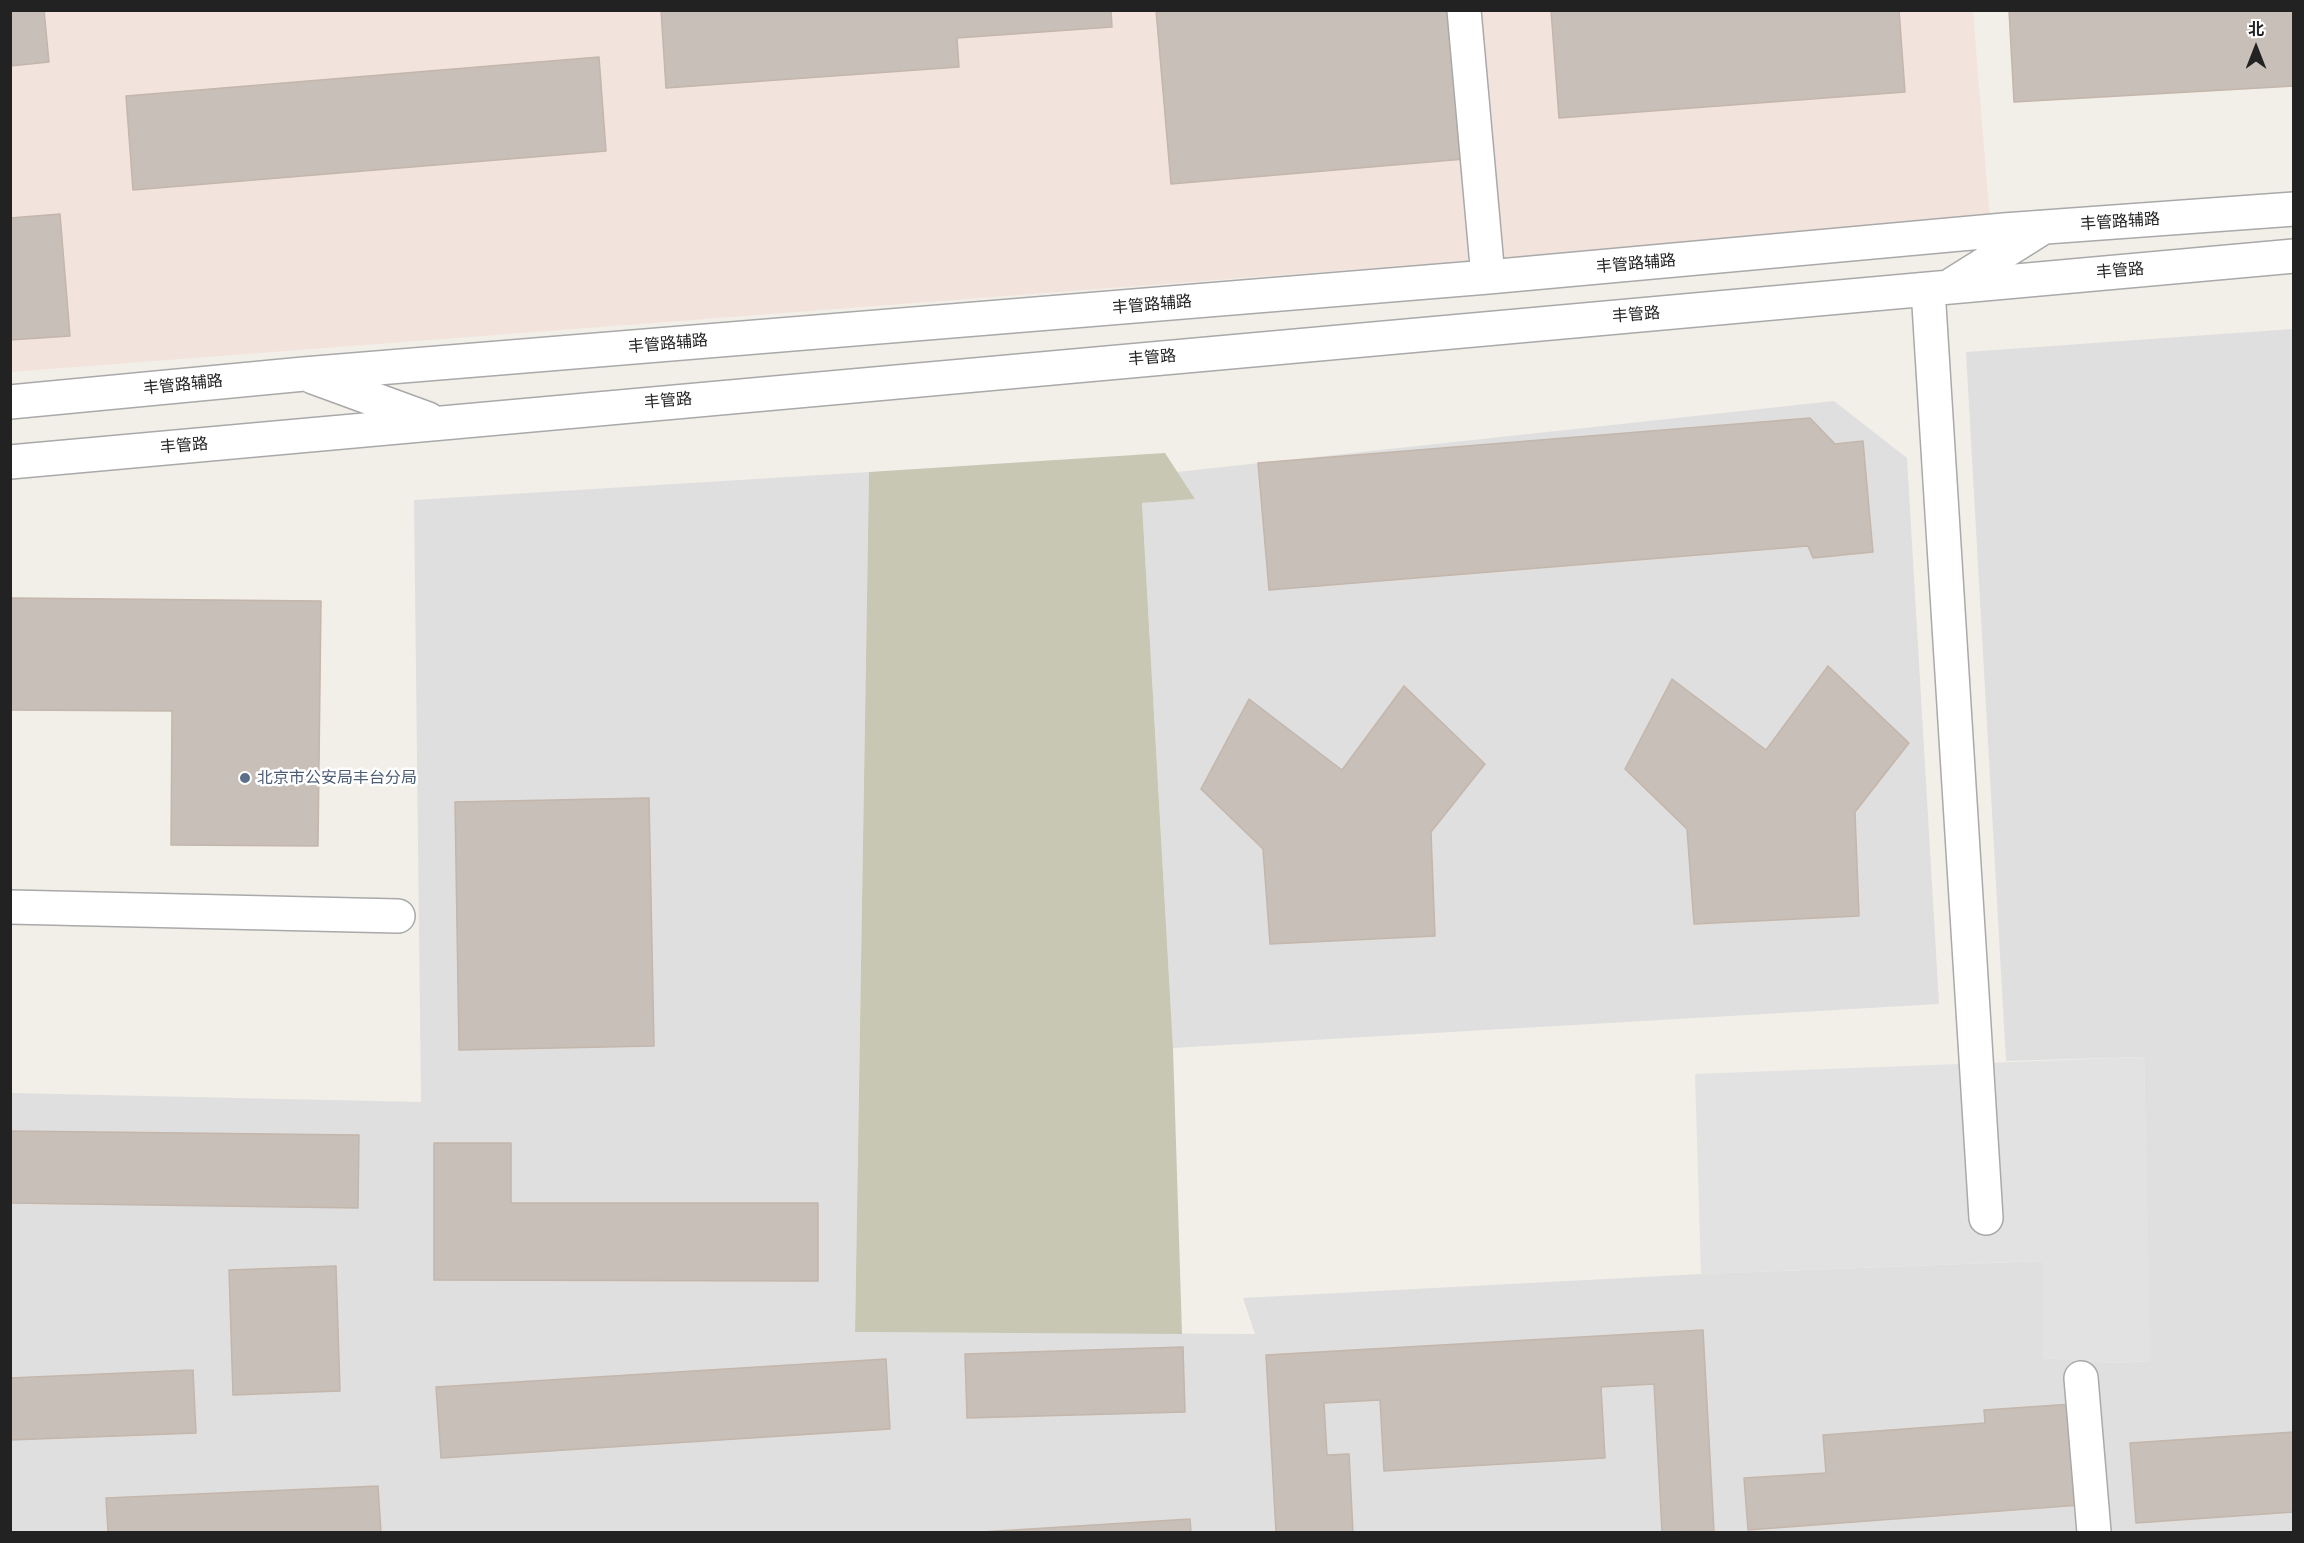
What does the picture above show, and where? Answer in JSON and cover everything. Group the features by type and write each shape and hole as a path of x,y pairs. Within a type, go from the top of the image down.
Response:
{"street":[{"path":"1464,10 1488,277"},
{"name":"丰管路辅路","path":"10,402 304,374 1488,277 2043,228 2294,209"},
{"path":"1986,1218 1938,288 2043,228"},
{"name":"丰管路","path":"10,462 2294,256"},
{"path":"304,374 435,422"},
{"path":"10,907 398,916"},
{"path":"2081,1378 2094,1533"}],"shaded area":[{"path":"11,11 1973,11 1990,221 11,372"},
{"path":"2293,329 2293,1532 11,1532 11,1093 421,1102 414,500 869,472 855,1332 1255,1334 1243,1298 1701,1274 2043,1261 2042,1358 2110,1363 2150,1361 2144,1057 2006,1061 1966,352"},
{"path":"1834,401 1907,458 1939,1004 1173,1048 1142,503 1195,499 1177,472"},
{"path":"1165,453 1195,499 1142,503 1173,1048 1182,1334 855,1332 869,472"},
{"path":"2144,1057 2151,1361 2110,1363 2042,1358 2042,1261 1701,1274 1695,1074"}],"building":[{"path":"10,10 44,10 49,62 10,66"},
{"path":"661,10 1111,10 1112,27 957,38 959,67 666,88"},
{"path":"1156,10 1452,10 1465,159 1171,184"},
{"path":"1551,10 1899,10 1905,92 1559,118"},
{"path":"2009,10 2294,10 2294,86 2014,102"},
{"path":"599,57 606,151 133,190 126,96"},
{"path":"60,214 70,336 10,340 10,218"},
{"path":"1810,418 1835,444 1863,441 1873,552 1813,558 1808,546 1269,590 1258,463"},
{"name":"北京市公安局丰台分局","path":"10,598 321,601 318,846 171,845 172,711 10,710"},
{"path":"1828,666 1909,743 1855,812 1859,916 1694,924 1687,829 1625,769 1672,679 1766,750"},
{"path":"1404,686 1485,764 1431,832 1435,936 1270,944 1263,849 1201,789 1249,699 1342,770"},
{"path":"649,798 654,1046 459,1050 455,802"},
{"path":"10,1131 359,1135 358,1208 10,1203"},
{"path":"434,1143 511,1143 511,1203 818,1203 818,1281 434,1280"},
{"path":"336,1266 340,1391 233,1395 229,1270"},
{"path":"1703,1330 1714,1531 1662,1532 1654,1384 1601,1387 1605,1458 1384,1471 1380,1400 1324,1403 1327,1455 1349,1454 1353,1532 1276,1532 1266,1355"},
{"path":"1183,1347 1185,1412 967,1418 965,1354"},
{"path":"886,1359 890,1429 441,1458 436,1387"},
{"path":"193,1370 196,1433 10,1440 10,1378"},
{"path":"2073,1404 2080,1505 1748,1530 1744,1478 1826,1473 1823,1435 1985,1423 1984,1410"},
{"path":"2294,1432 2294,1512 2136,1523 2130,1443"},
{"path":"378,1486 381,1532 108,1532 106,1498"},
{"path":"1190,1519 1191,1532 981,1532"}],"place":[{"name":"北京市公安局丰台分局","path":"245,778"}]}
